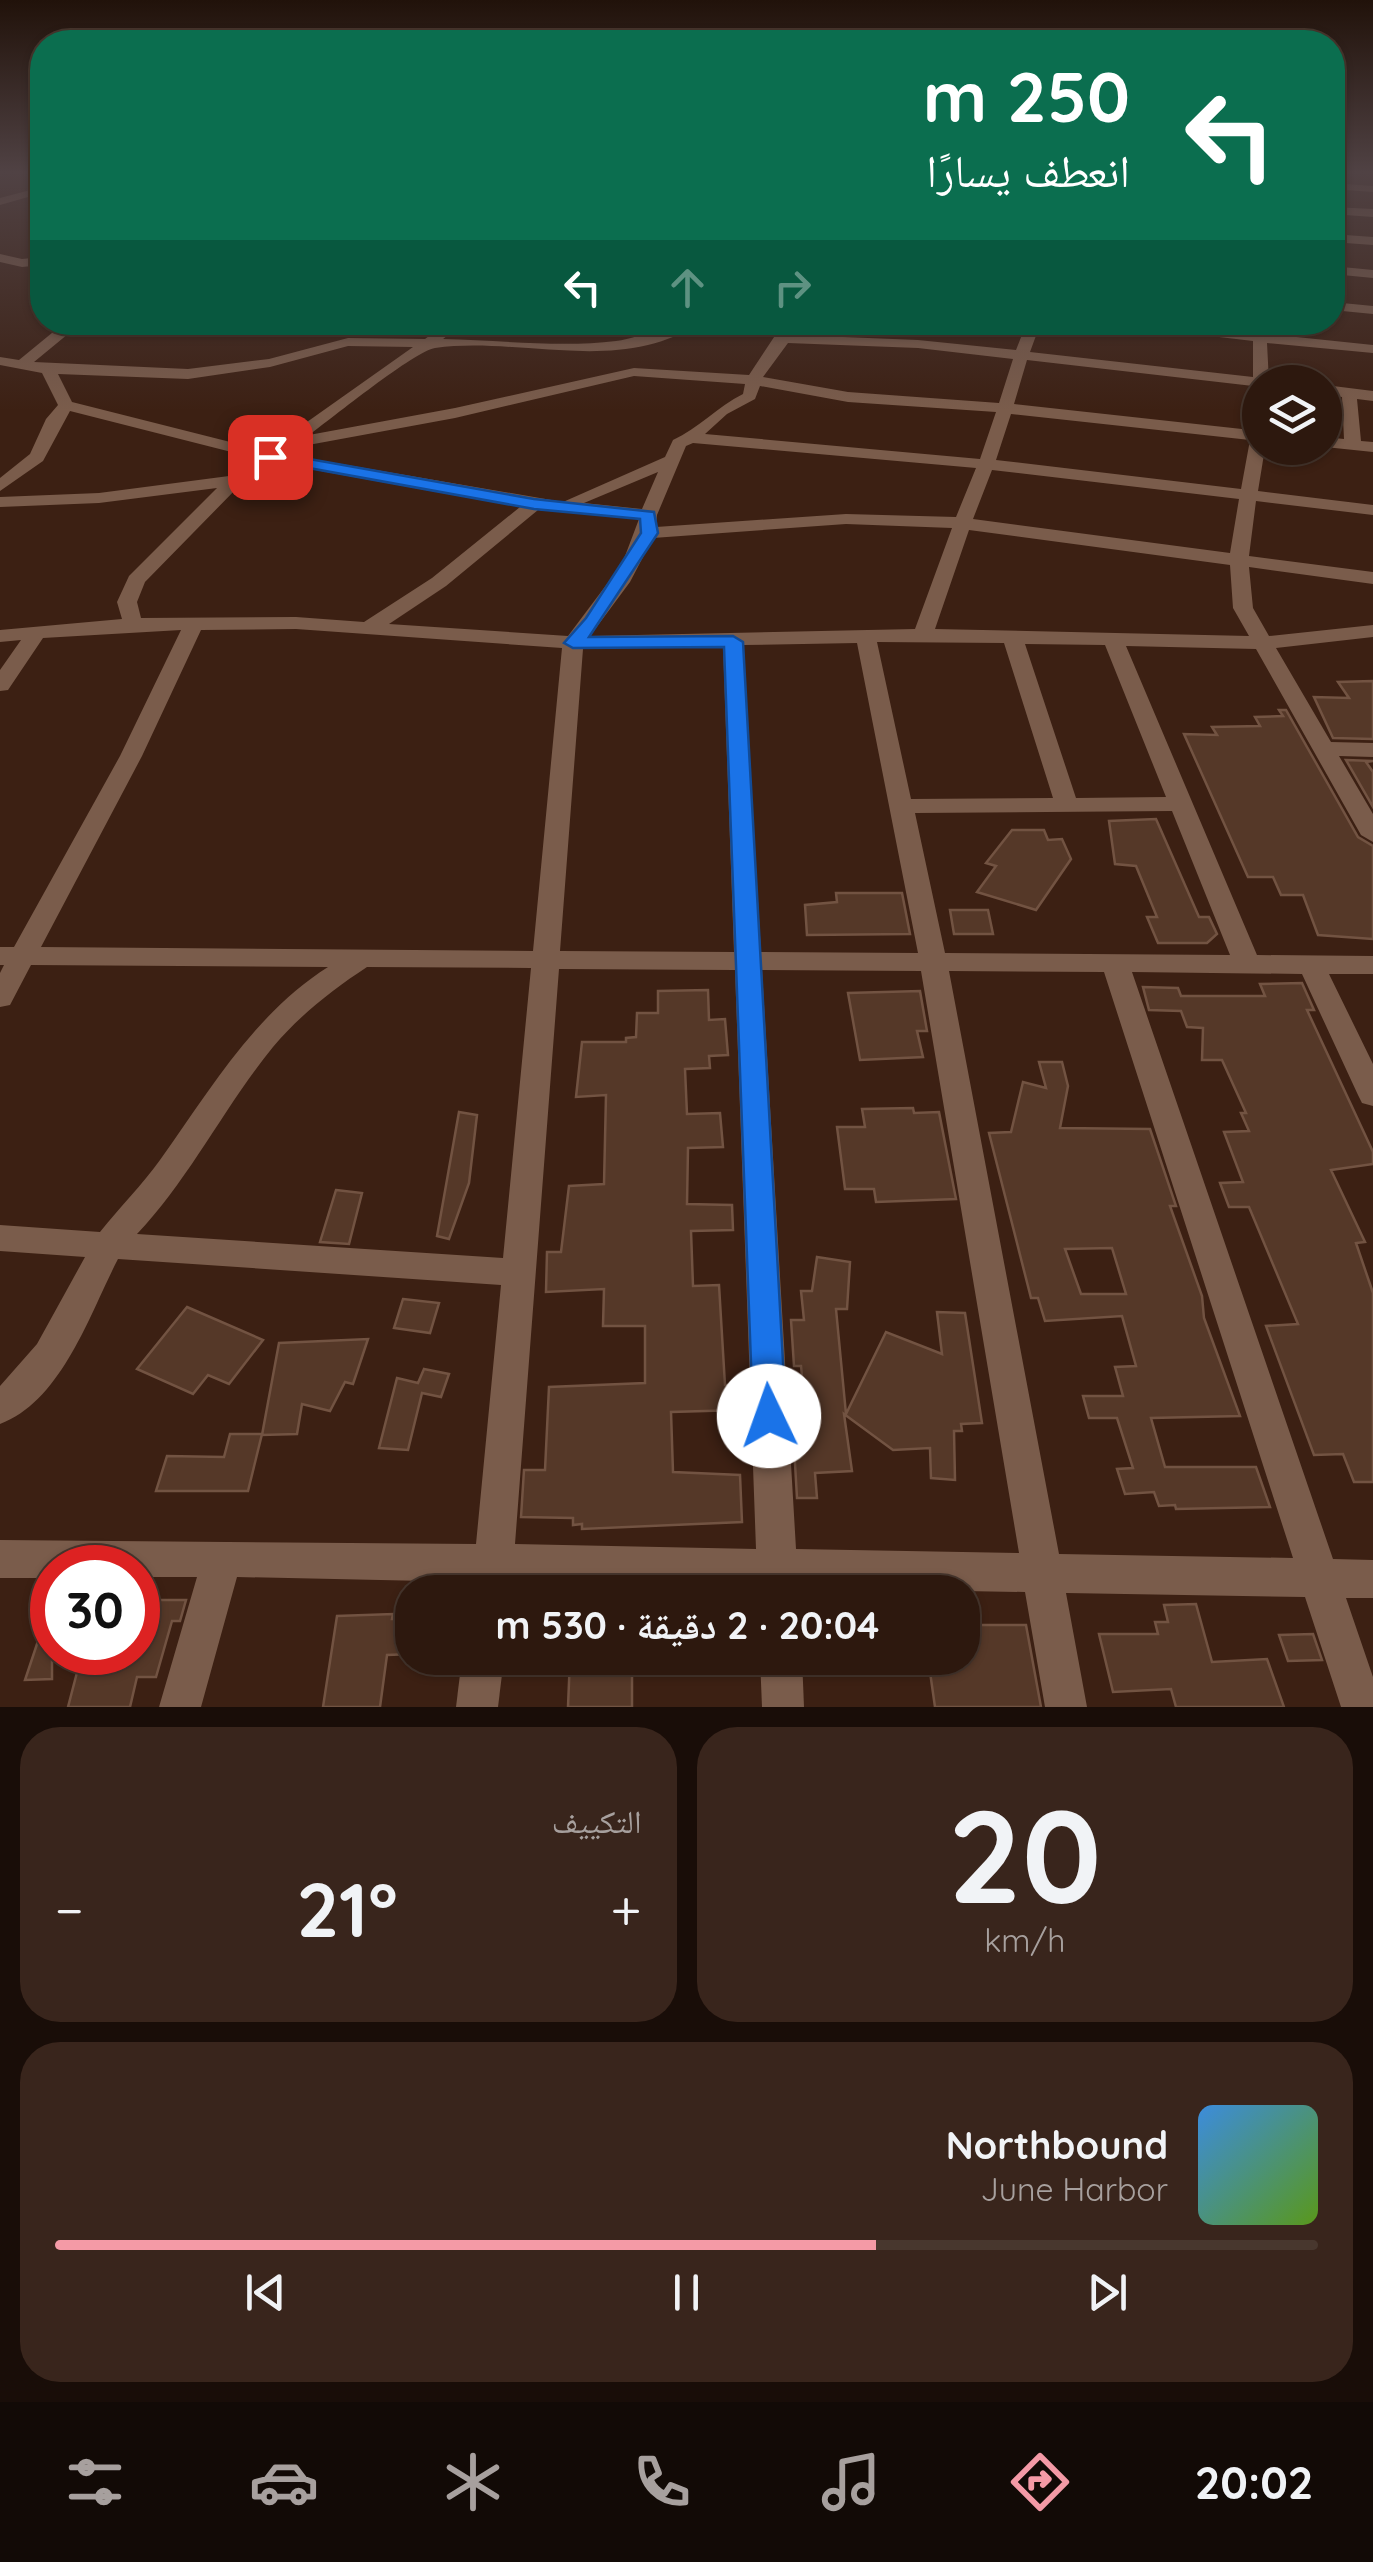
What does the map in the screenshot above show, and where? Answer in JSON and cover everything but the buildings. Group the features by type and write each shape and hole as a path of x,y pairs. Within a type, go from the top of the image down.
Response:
{"street":[{"path":"0,258 30,263"},
{"path":"1345,271 1373,274"},
{"path":"1345,307 1373,310"},
{"path":"24,363 57,335"},
{"path":"362,335 372,341"},
{"path":"132,624 127,602 136,580 234,481 442,335"},
{"path":"0,361 48,369 198,373 270,362 322,346 372,341 613,346 660,335"},
{"path":"492,1575 573,643 594,621 649,524 678,443 691,438 720,411 750,396 751,381 786,335"},
{"path":"829,335 1242,380"},
{"path":"923,636 940,571 987,463 1028,335"},
{"path":"1260,335 1260,365"},
{"path":"1290,335 1373,349"},
{"path":"48,369 66,405 270,457 534,504 568,504 649,524 846,518 960,522 1373,578"},
{"path":"293,443 455,413 634,372 751,381 848,397 1002,408 1242,434"},
{"path":"1342,392 1373,396"},
{"path":"1349,393 1353,444"},
{"path":"0,486 38,457 54,420 66,405"},
{"path":"691,438 987,463 1373,510"},
{"path":"1342,443 1373,446"},
{"path":"568,504 671,460"},
{"path":"1255,465 1238,560 1243,608 1373,834"},
{"path":"0,502 125,496 234,481"},
{"path":"367,628 440,582 534,504"},
{"path":"0,636 132,624 265,622 573,643 1012,636 1263,643 1373,630"},
{"path":"0,998 11,956 131,756 194,624"},
{"path":"0,685 35,634"},
{"path":"1012,636 1067,805"},
{"path":"866,638 934,961 1066,1707"},
{"path":"1112,638 1246,961"},
{"path":"733,642 778,1575"},
{"path":"1326,749 1373,750"},
{"path":"903,806 1182,804"},
{"path":"11,956 1246,961 1373,965"},
{"path":"0,1408 20,1392 59,1347 107,1247 147,1202 285,1012 319,984 362,959"},
{"path":"1114,961 1362,1707"},
{"path":"1310,962 1373,1095"},
{"path":"0,1238 519,1273"},
{"path":"180,1707 223,1558"},
{"path":"2,1564 223,1558 452,1575"},
{"path":"944,1575 1043,1572 1373,1580"},
{"path":"477,1707 481,1675"},
{"path":"782,1675 783,1707"}],"route":[{"path":"270,457 534,504 568,504 648,515 650,533 594,621 573,643 733,642 769,1416"}]}
